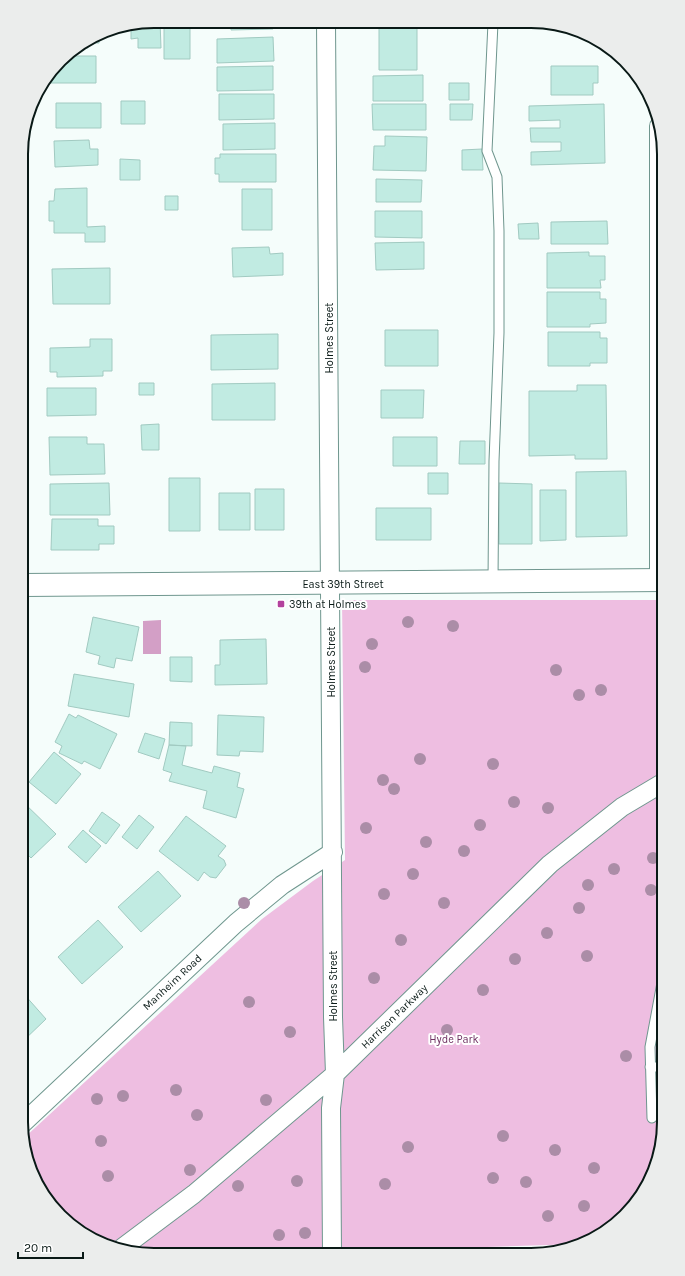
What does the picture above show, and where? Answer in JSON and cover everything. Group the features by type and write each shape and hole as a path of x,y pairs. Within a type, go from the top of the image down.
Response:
{"main road":[{"name":"East 39th Street","path":"28,585 331,584 657,580"}],"street":[{"name":"Holmes Street","path":"326,28 333,1017 335,1074 331,1108 332,1248"},
{"name":"Harrison Parkway","path":"126,1245 194,1194 335,1074 550,864 622,807 657,786"},
{"name":"Manheim Road","path":"28,1119 236,922 282,884 333,852"}],"lane":[{"path":"493,28 487,152 497,177 499,231 499,333 494,461 493,582"},
{"path":"652,1118 650,1047 657,1010"},
{"path":"650,1067 657,1067"}],"green space":[{"name":"Hyde Park","path":"342,600 657,600 657,1130 653,1155 640,1185 631,1199 620,1211 601,1227 587,1235 560,1245 456,1248 154,1248 121,1244 91,1231 77,1222 54,1199 45,1185 32,1155 29,1134 262,919 313,881 345,860"}],"shaded area":[{"path":"161,620 161,654 143,654 143,621"}],"building":[{"path":"160,28 161,48 138,48 138,38 131,39 131,30"},
{"path":"164,28 190,28 190,59 164,59"},
{"path":"231,28 273,28 273,29 231,30"},
{"path":"379,28 417,28 417,70 379,70"},
{"path":"273,37 274,61 217,63 217,39"},
{"path":"75,56 96,56 96,83 50,83"},
{"path":"273,66 273,90 217,91 217,67"},
{"path":"551,66 598,66 598,83 593,83 593,95 551,95"},
{"path":"423,75 423,101 373,101 373,76"},
{"path":"449,83 469,83 469,100 449,100"},
{"path":"219,94 274,94 274,119 219,120"},
{"path":"121,101 145,101 145,124 121,124"},
{"path":"56,103 101,103 101,128 56,128"},
{"path":"372,104 426,104 426,130 373,130"},
{"path":"450,104 473,104 472,120 450,120"},
{"path":"604,104 605,163 531,165 531,152 561,151 561,142 531,142 530,128 560,128 560,120 529,121 529,106"},
{"path":"275,123 275,149 223,150 223,124"},
{"path":"385,136 427,137 426,171 373,170 374,146 385,146"},
{"path":"89,140 90,149 98,149 98,165 55,167 54,141"},
{"path":"482,149 483,170 462,170 462,150"},
{"path":"220,154 276,154 276,182 219,182 219,174 215,174 215,158 220,158"},
{"path":"120,159 140,160 140,180 120,180"},
{"path":"376,179 422,180 421,202 376,202"},
{"path":"87,188 87,227 105,226 105,242 85,242 85,233 54,233 54,221 49,221 49,201 54,201 55,189"},
{"path":"242,189 272,189 272,230 242,230"},
{"path":"165,196 178,196 178,210 165,210"},
{"path":"375,211 422,211 422,238 375,237"},
{"path":"607,221 608,244 551,244 551,222"},
{"path":"538,223 539,239 519,239 518,224"},
{"path":"424,242 424,269 376,270 375,243"},
{"path":"269,247 270,254 283,253 283,275 233,277 232,248"},
{"path":"589,252 589,256 605,256 605,280 600,280 601,288 547,288 547,253"},
{"path":"110,268 110,304 53,304 52,269"},
{"path":"547,292 600,292 600,299 606,299 606,323 590,324 590,327 547,327"},
{"path":"385,330 438,330 438,366 385,366"},
{"path":"548,332 600,332 600,338 607,338 607,363 590,363 590,366 548,366"},
{"path":"278,334 278,369 211,370 211,335"},
{"path":"90,339 112,339 112,371 103,371 103,376 57,377 57,372 50,372 50,348 90,347"},
{"path":"139,383 154,383 154,395 139,395"},
{"path":"275,383 275,420 212,420 212,384"},
{"path":"577,385 606,385 607,459 575,459 575,455 529,456 529,391 577,391"},
{"path":"47,388 96,388 96,415 47,416"},
{"path":"381,390 424,390 423,418 381,418"},
{"path":"159,424 159,450 142,450 141,425"},
{"path":"49,437 87,437 87,444 104,444 105,474 50,475"},
{"path":"393,437 437,437 437,466 393,466"},
{"path":"460,441 485,441 485,464 459,464"},
{"path":"626,471 627,536 576,537 576,472"},
{"path":"428,473 448,473 448,494 428,494"},
{"path":"169,478 200,478 200,531 169,531"},
{"path":"109,483 110,515 50,515 50,484"},
{"path":"499,483 532,484 532,544 499,544"},
{"path":"255,489 284,489 284,530 255,530"},
{"path":"540,490 566,490 566,540 540,541"},
{"path":"219,493 250,493 250,530 219,530"},
{"path":"376,508 431,508 431,540 376,540"},
{"path":"52,519 98,519 98,526 114,526 114,544 99,544 99,550 51,550"},
{"path":"93,617 139,627 132,661 116,658 114,668 98,664 100,656 86,652"},
{"path":"266,639 267,684 215,685 215,665 220,665 220,640"},
{"path":"170,657 192,657 192,682 170,681"},
{"path":"74,674 134,684 129,717 68,706"},
{"path":"69,714 76,718 78,715 117,734 100,769 84,761 82,764 59,753 62,746 55,742"},
{"path":"218,715 264,717 263,752 240,751 239,756 217,755"},
{"path":"170,722 192,723 192,746 169,745"},
{"path":"145,733 165,739 159,759 138,752"},
{"path":"169,745 186,746 182,765 212,773 214,766 240,773 237,787 244,789 236,818 203,808 207,791 169,781 172,773 163,770"},
{"path":"54,752 81,774 56,804 29,782"},
{"path":"28,807 56,834 31,858 28,855"},
{"path":"102,812 120,825 106,844 89,831"},
{"path":"139,815 154,827 137,849 122,837"},
{"path":"186,816 226,846 218,856 224,860 226,865 216,878 210,877 204,872 198,881 159,851"},
{"path":"83,830 101,846 86,863 68,847"},
{"path":"158,871 181,896 141,932 118,907"},
{"path":"98,920 123,947 82,984 58,957"},
{"path":"28,999 46,1019 28,1036"}],"place":[{"name":"39th at Holmes","path":"281,604"}]}
